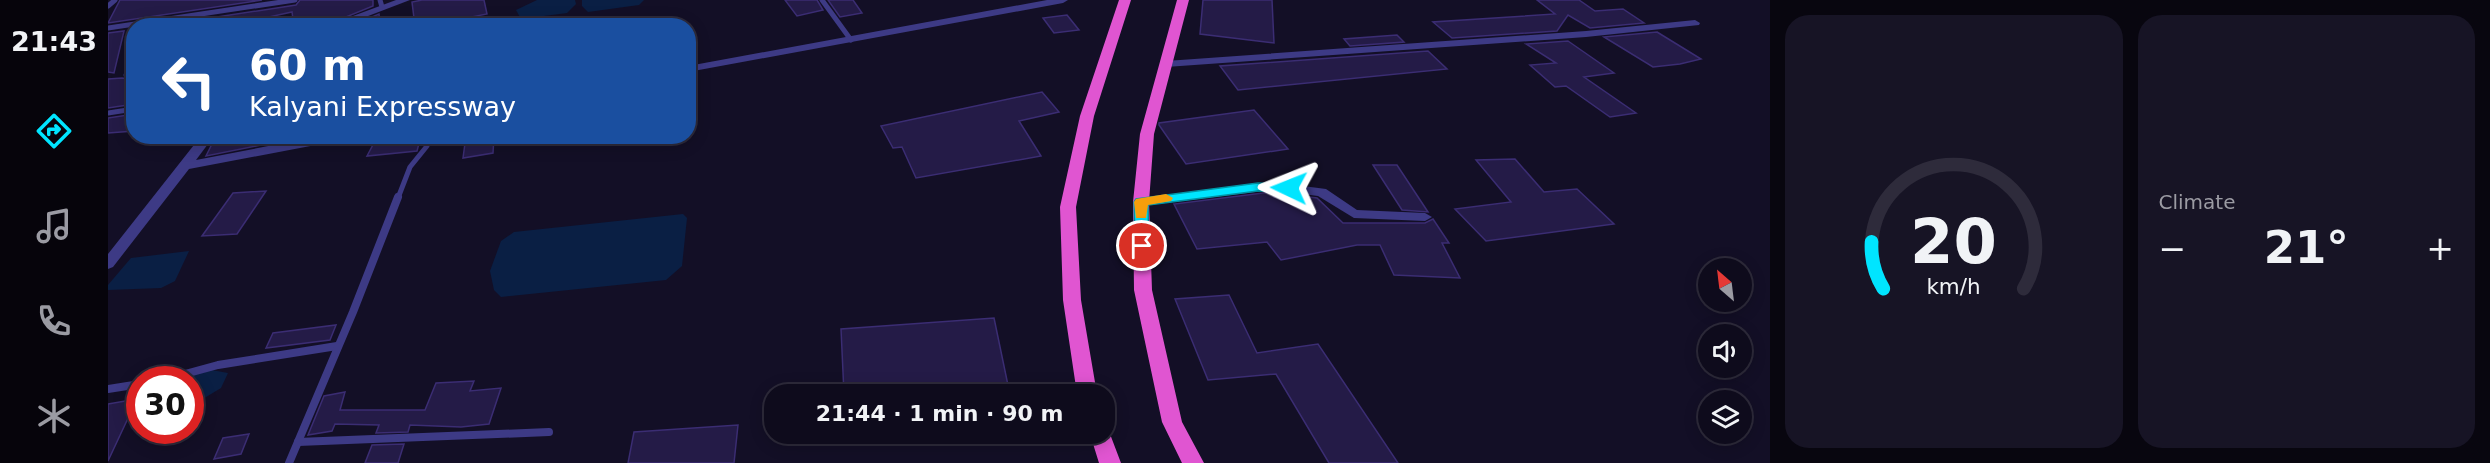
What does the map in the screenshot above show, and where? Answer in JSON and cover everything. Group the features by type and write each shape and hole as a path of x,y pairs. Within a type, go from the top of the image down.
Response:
{"highway":[{"path":"1085,384 1072,300 1068,207 1086,116 1125,0"},
{"path":"1183,0 1147,134 1141,202 1143,290 1172,422 1193,463"},
{"path":"1103,444 1110,463"}],"street":[{"path":"349,18 381,4 405,0"},
{"path":"696,68 1063,0"},
{"path":"1166,64 1695,23"},
{"path":"108,264 202,144"},
{"path":"188,165 300,144"},
{"path":"1141,202 1272,186 1321,192 1354,214 1425,217"}],"lane":[{"path":"108,6 115,0"},
{"path":"175,18 296,0"},
{"path":"822,0 851,40"},
{"path":"108,28 126,25"},
{"path":"108,113 126,111"},
{"path":"289,463 410,167 427,144"},
{"path":"204,369 338,346"},
{"path":"108,389 126,386"},
{"path":"298,442 549,432"}],"water":[{"path":"537,0 575,0 576,4 567,13 529,18 520,18 516,10"},
{"path":"582,0 644,0 639,5 588,12 582,6"},
{"path":"683,214 687,218 682,266 666,280 501,297 494,290 490,271 501,241 514,232"},
{"path":"189,251 175,281 161,288 108,290 108,285 131,258"},
{"path":"204,370 228,373 221,388 204,398"}],"building":[{"path":"120,0 262,0 141,18 126,18 126,20 108,23"},
{"path":"300,0 373,0 373,6 344,18 293,18 292,12 264,18 211,18 296,5"},
{"path":"484,0 487,14 466,18 414,18 412,2"},
{"path":"785,0 817,0 823,10 797,16"},
{"path":"828,0 853,0 862,13 840,17"},
{"path":"1203,0 1272,0 1274,43 1200,34"},
{"path":"1537,0 1579,0 1595,11 1623,9 1644,23 1590,28 1568,15 1557,31 1452,38 1433,22 1555,14"},
{"path":"1067,15 1079,30 1054,33 1043,18"},
{"path":"124,31 114,73 108,72 108,33"},
{"path":"1657,32 1701,59 1653,67 1604,37"},
{"path":"1397,35 1404,42 1350,46 1344,39"},
{"path":"1568,41 1614,73 1584,77 1636,113 1610,117 1566,86 1555,87 1530,65 1556,63 1526,44"},
{"path":"1428,51 1447,69 1238,90 1220,66"},
{"path":"108,79 126,79 126,105 108,108"},
{"path":"1042,92 1059,112 1019,121 1041,156 916,178 902,147 893,148 881,126"},
{"path":"1254,110 1288,149 1186,164 1159,125 1159,123"},
{"path":"126,115 126,132 108,133 108,118"},
{"path":"212,144 266,144 206,156"},
{"path":"373,144 419,144 417,151 367,156"},
{"path":"465,144 494,144 493,153 463,158"},
{"path":"1515,159 1544,192 1577,189 1614,224 1486,241 1455,209 1511,202 1476,160"},
{"path":"1373,165 1397,165 1428,212 1402,210"},
{"path":"266,191 237,234 202,236 233,193"},
{"path":"1271,192 1274,197 1293,195 1317,198 1343,223 1425,223 1433,219 1449,243 1442,243 1460,278 1394,275 1380,245 1357,245 1281,260 1267,242 1197,249 1174,204"},
{"path":"1229,295 1257,353 1318,344 1398,463 1329,463 1276,374 1208,380 1175,299"},
{"path":"994,318 1008,384 844,384 841,329"},
{"path":"336,325 330,340 266,348 273,333"},
{"path":"474,381 470,391 501,388 489,424 461,427 410,425 408,432 376,433 379,425 335,424 332,431 308,435 324,396 345,392 340,410 425,410 436,383"},
{"path":"126,401 126,423 108,461 108,404"},
{"path":"738,425 734,463 628,463 634,432"},
{"path":"249,434 241,454 214,459 223,438"},
{"path":"404,444 398,463 365,463 372,445"}],"slow traffic":[{"path":"1141,215 1141,202 1166,198"}],"route":[{"path":"1142,246 1141,202 1258,187 1289,188"}]}
